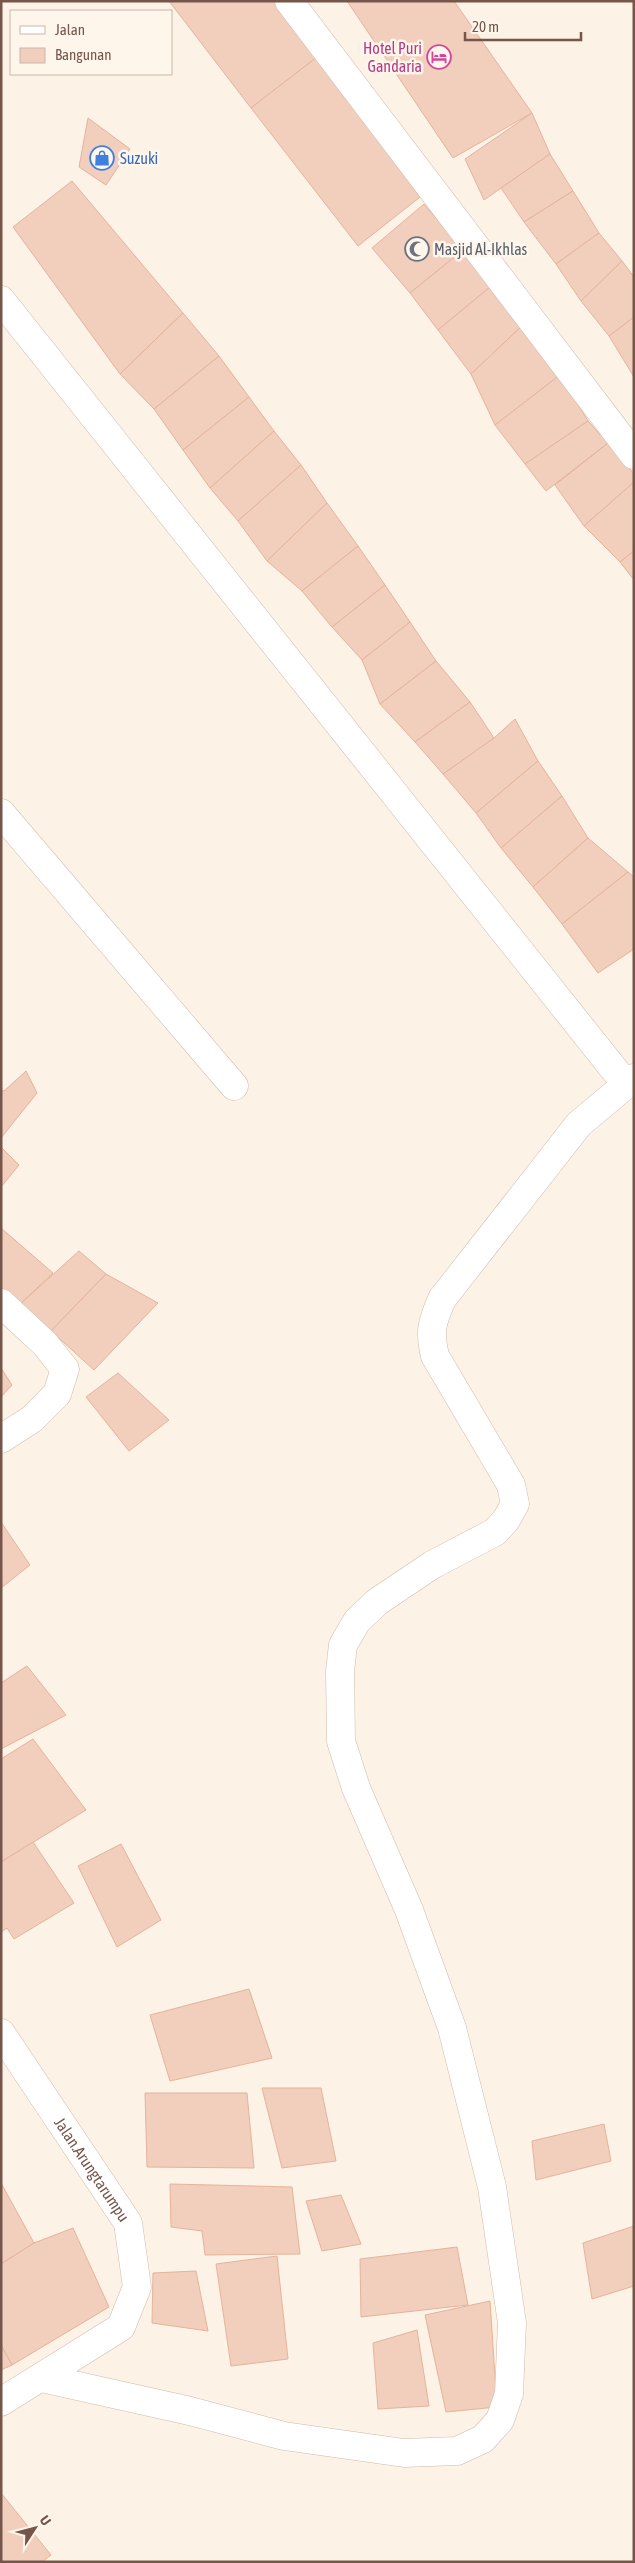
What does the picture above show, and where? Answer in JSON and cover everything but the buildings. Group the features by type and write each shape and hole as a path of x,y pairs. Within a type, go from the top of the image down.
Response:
{"street":[{"path":"289,1 634,455"},
{"path":"1,300 629,1080 578,1124 442,1299 433,1320 430,1336 434,1356 511,1484 515,1504 510,1514 495,1532 432,1564 377,1602 357,1621 343,1645 340,1671 341,1741 356,1788 409,1910 452,2028 492,2187 512,2323 509,2394 500,2420 483,2439 457,2451 404,2453 284,2436 190,2411 42,2378"},
{"path":"1,813 234,1086"},
{"path":"1,1303 45,1344 65,1369 57,1394 32,1419 1,1440"},
{"name":"Jalan.Arungtarumpu","path":"1,2033 128,2223 137,2287 121,2327 1,2402"}],"place":[{"name":"Hotel Puri Gandaria","path":"439,57"},
{"name":"Suzuki","path":"102,158"},
{"name":"Masjid Al-Ikhlas","path":"417,249"}]}
